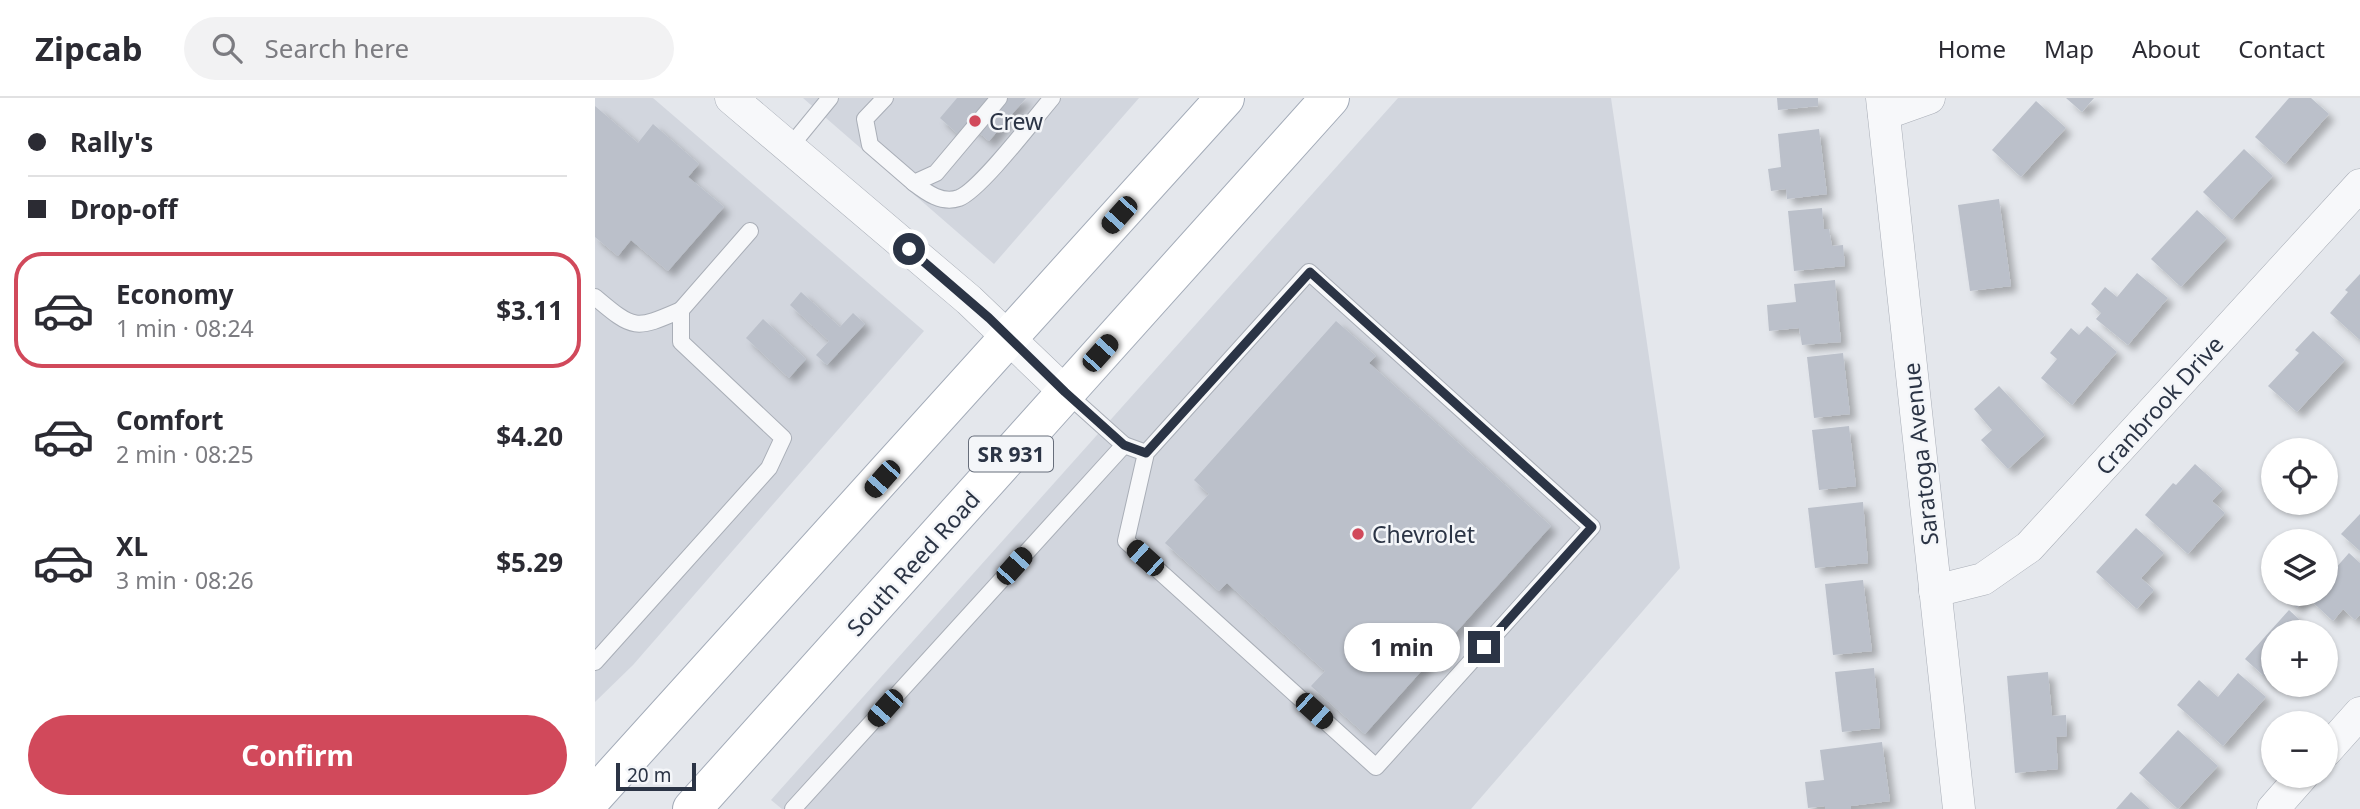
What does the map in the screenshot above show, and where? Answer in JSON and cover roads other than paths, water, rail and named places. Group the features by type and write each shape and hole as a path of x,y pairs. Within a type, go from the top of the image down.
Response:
{"main road":[{"path":"595,795 1225,98"},
{"name":"South Reed Road","path":"692,809 1331,98"}],"street":[{"path":"1883,106 1929,98"},
{"path":"742,101 789,148 1010,337 1065,392"},
{"name":"Saratoga Avenue","path":"1883,106 1958,809"},
{"name":"Cranbrook Drive","path":"1935,591 1983,579 2029,547 2360,185"},
{"path":"2338,738 2360,713"},
{"path":"2273,809 2292,788"}],"lane":[{"path":"789,148 830,98"},
{"path":"885,98 865,119 870,145 932,197 957,199 975,187 1052,98"},
{"path":"914,184 936,173 999,98"},
{"path":"595,297 621,319 645,325 681,310 750,231"},
{"path":"1310,272 1592,527 1376,766 1126,541 1146,453 1310,272"},
{"path":"595,662 769,468 783,438 681,342 681,310"},
{"path":"1065,392 1124,445 1146,453"},
{"path":"793,809 1124,445"}],"place":[{"name":"Crew","path":"975,121"},
{"name":"Chevrolet","path":"1358,534"}]}
